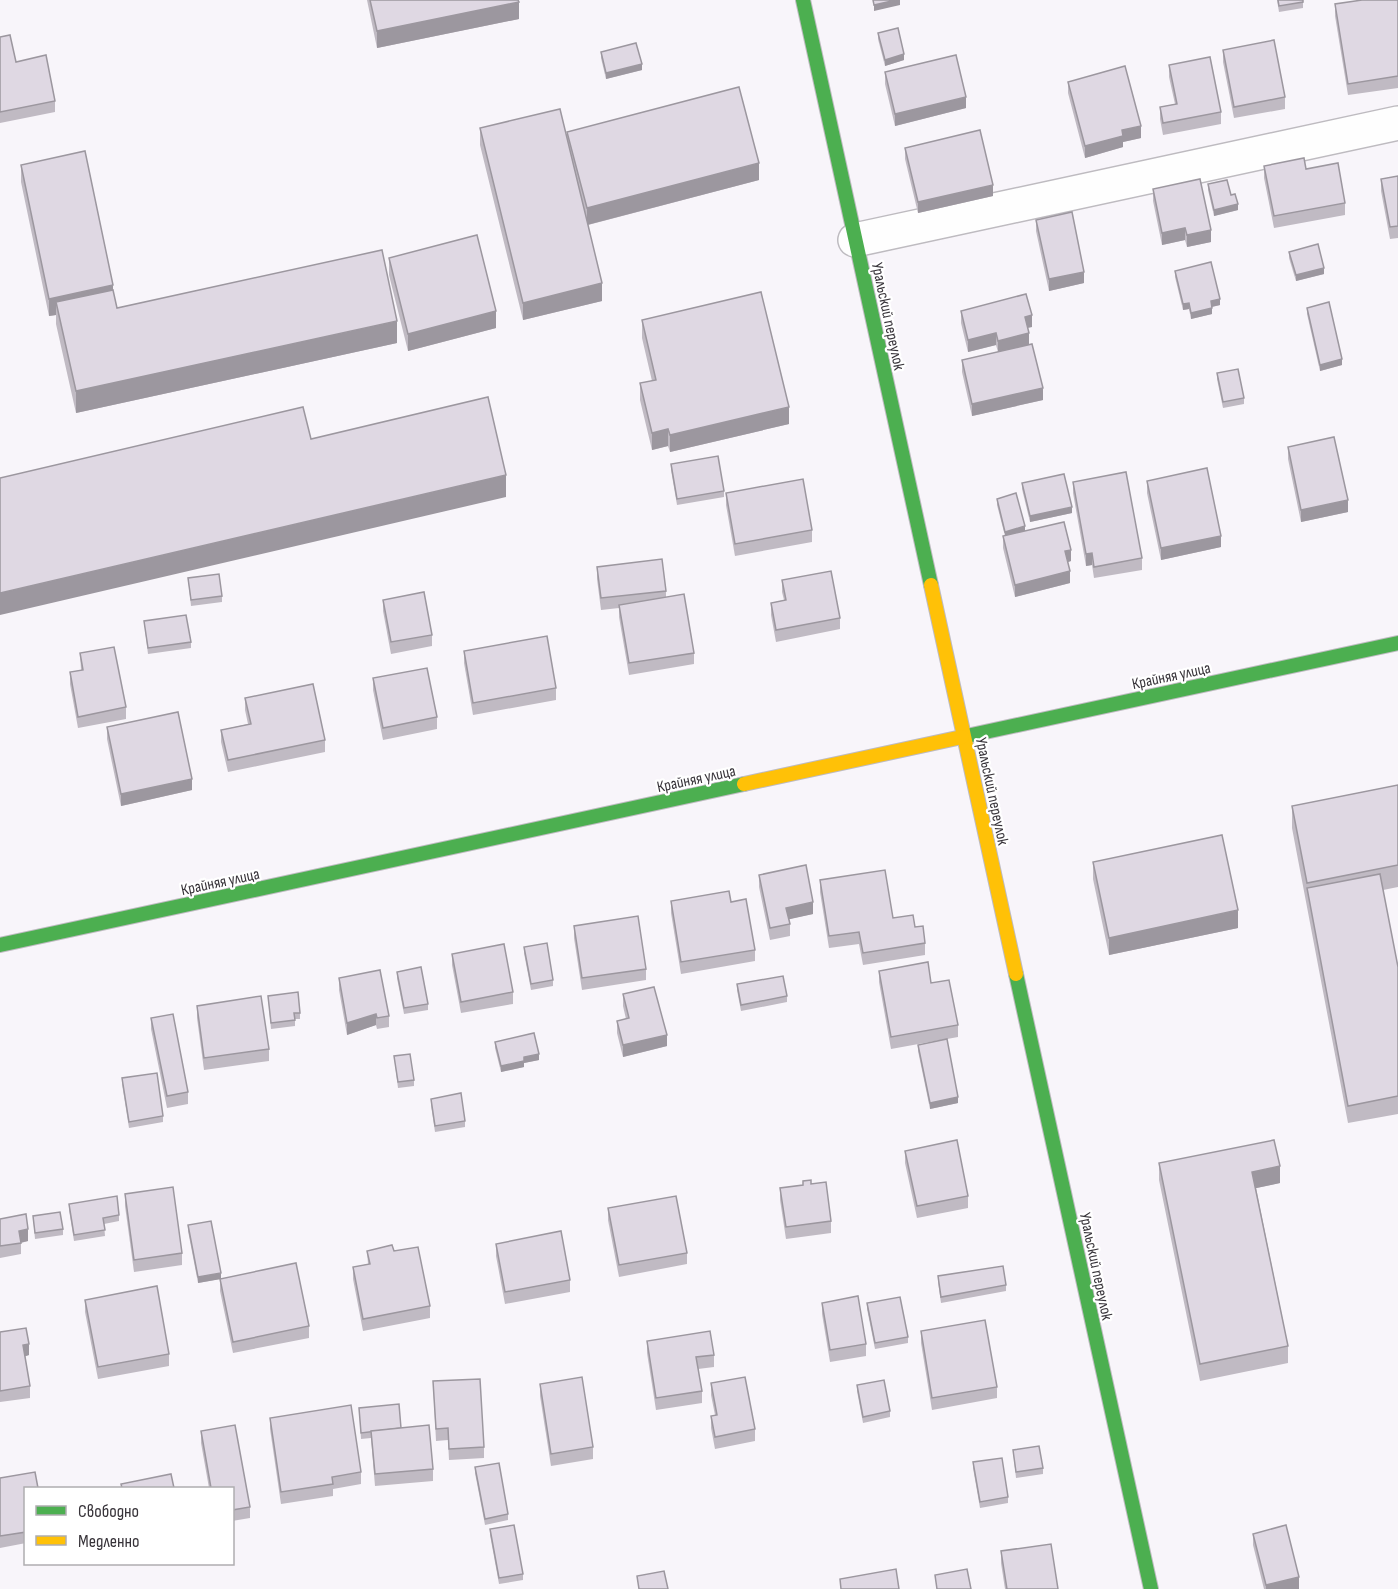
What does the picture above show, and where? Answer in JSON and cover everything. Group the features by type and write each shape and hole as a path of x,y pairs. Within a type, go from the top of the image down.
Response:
{"street":[{"name":"Уральский переулок","path":"803,0 1151,1589"},
{"path":"855,240 1398,123"},
{"name":"Крайняя улица","path":"0,945 1398,643"}],"building":[{"path":"370,0 518,0 519,2 377,31"},
{"path":"873,0 896,0 874,5"},
{"path":"1278,0 1303,0 1303,2 1279,6"},
{"path":"1362,0 1398,0 1398,76 1348,84 1335,4"},
{"path":"898,28 904,54 885,60 878,33"},
{"path":"10,35 16,62 46,55 55,101 0,112 0,37"},
{"path":"1274,40 1285,97 1234,107 1223,50"},
{"path":"636,43 642,64 606,73 601,52"},
{"path":"956,55 966,97 895,114 885,72"},
{"path":"1210,57 1221,112 1163,123 1160,107 1177,104 1169,65"},
{"path":"1125,66 1141,126 1122,130 1123,136 1085,146 1068,82"},
{"path":"739,87 759,163 587,208 567,132"},
{"path":"560,109 602,283 523,303 480,128"},
{"path":"980,130 993,185 918,202 905,148"},
{"path":"85,151 113,285 49,299 21,165"},
{"path":"1304,158 1306,169 1338,163 1345,203 1274,216 1264,166"},
{"path":"1398,176 1398,226 1390,227 1381,179"},
{"path":"1200,179 1211,230 1187,235 1185,228 1162,233 1153,189"},
{"path":"1227,180 1231,195 1235,194 1238,204 1214,210 1208,184"},
{"path":"1072,212 1084,272 1049,279 1036,220"},
{"path":"477,235 496,311 408,334 389,258"},
{"path":"1318,244 1324,268 1296,275 1289,252"},
{"path":"382,250 397,321 76,391 56,302 113,290 117,308"},
{"path":"1211,262 1220,299 1211,301 1212,308 1191,313 1189,303 1183,304 1175,271"},
{"path":"761,292 789,407 670,435 668,429 652,433 640,383 656,380 642,320"},
{"path":"1026,294 1032,315 1025,317 1029,333 998,341 996,333 968,340 961,311"},
{"path":"1329,302 1342,359 1320,365 1307,308"},
{"path":"1032,344 1043,388 972,404 962,360"},
{"path":"1238,369 1244,398 1223,402 1217,373"},
{"path":"488,397 506,475 0,593 0,478 303,407 311,439"},
{"path":"1334,437 1348,500 1301,510 1288,447"},
{"path":"718,456 724,491 677,499 671,464"},
{"path":"1207,468 1221,536 1161,548 1147,481"},
{"path":"1126,472 1142,558 1094,567 1092,553 1086,554 1073,482"},
{"path":"1064,474 1072,507 1030,516 1022,483"},
{"path":"803,479 812,530 735,544 726,493"},
{"path":"1016,493 1025,526 1005,532 997,499"},
{"path":"1064,522 1071,550 1065,551 1070,571 1015,585 1003,536"},
{"path":"662,559 666,591 601,598 597,567"},
{"path":"831,571 840,618 776,630 771,603 786,600 782,580"},
{"path":"219,574 222,596 191,600 188,578"},
{"path":"424,592 432,635 391,642 383,600"},
{"path":"684,594 694,653 629,663 619,605"},
{"path":"186,615 191,642 148,648 144,621"},
{"path":"547,636 556,688 473,703 464,651"},
{"path":"114,647 126,707 78,717 70,672 83,670 80,653"},
{"path":"427,668 437,717 383,728 373,678"},
{"path":"313,684 325,740 228,760 221,730 251,724 245,698"},
{"path":"178,712 192,779 121,794 107,727"},
{"path":"1398,785 1398,865 1307,883 1292,806"},
{"path":"1222,835 1238,910 1109,938 1093,862"},
{"path":"806,865 813,902 786,908 790,924 770,928 759,875"},
{"path":"885,870 893,918 913,915 915,927 923,926 925,943 863,953 859,932 829,936 820,880"},
{"path":"1380,874 1398,967 1398,1096 1348,1106 1307,888"},
{"path":"729,891 731,902 746,899 755,950 681,962 671,901"},
{"path":"638,916 646,969 582,978 574,926"},
{"path":"547,943 553,980 531,984 524,947"},
{"path":"504,944 513,992 461,1002 452,954"},
{"path":"928,962 931,983 949,980 958,1025 891,1037 879,971"},
{"path":"421,967 428,1004 404,1008 397,972"},
{"path":"380,970 389,1016 377,1018 376,1014 347,1023 339,978"},
{"path":"783,976 787,996 741,1005 737,984"},
{"path":"654,987 667,1035 623,1045 617,1021 629,1018 623,994"},
{"path":"298,992 300,1013 294,1013 295,1020 271,1023 268,996"},
{"path":"261,996 269,1049 204,1058 197,1006"},
{"path":"173,1014 188,1092 167,1096 151,1018"},
{"path":"534,1033 539,1054 524,1057 524,1061 501,1066 495,1042"},
{"path":"947,1039 958,1097 930,1103 918,1045"},
{"path":"410,1054 414,1080 398,1082 394,1056"},
{"path":"157,1073 163,1116 129,1122 122,1078"},
{"path":"461,1093 465,1121 435,1126 431,1099"},
{"path":"957,1140 968,1196 917,1206 905,1151"},
{"path":"1274,1140 1280,1166 1252,1172 1288,1346 1200,1364 1159,1163"},
{"path":"811,1180 811,1184 826,1182 831,1221 786,1227 780,1188 803,1185 803,1181"},
{"path":"173,1187 182,1253 134,1260 125,1194"},
{"path":"117,1196 119,1215 103,1218 105,1230 74,1235 69,1204"},
{"path":"676,1196 687,1253 619,1265 608,1208"},
{"path":"60,1212 63,1229 35,1233 33,1216"},
{"path":"26,1214 28,1229 19,1231 21,1243 0,1246 0,1219"},
{"path":"211,1221 221,1273 198,1277 188,1225"},
{"path":"561,1231 570,1280 505,1292 496,1244"},
{"path":"392,1245 394,1251 418,1247 430,1306 363,1319 353,1267 370,1264 367,1251"},
{"path":"296,1263 309,1326 233,1342 220,1279"},
{"path":"1003,1266 1006,1285 941,1297 938,1276"},
{"path":"157,1286 169,1354 98,1367 85,1300"},
{"path":"858,1296 866,1344 830,1350 822,1303"},
{"path":"900,1297 908,1337 875,1343 867,1303"},
{"path":"985,1320 997,1387 932,1398 921,1331"},
{"path":"26,1328 29,1344 23,1345 30,1386 0,1391 0,1332"},
{"path":"710,1331 714,1355 696,1357 702,1391 656,1398 647,1341"},
{"path":"582,1377 593,1447 551,1454 540,1384"},
{"path":"745,1377 755,1429 715,1437 711,1416 717,1415 711,1383"},
{"path":"480,1379 484,1447 449,1449 448,1428 436,1429 433,1381"},
{"path":"884,1380 890,1411 863,1417 857,1385"},
{"path":"399,1404 401,1428 361,1433 359,1408"},
{"path":"351,1405 361,1472 332,1477 333,1484 281,1492 270,1418"},
{"path":"235,1425 250,1507 234,1510 234,1487 211,1487 201,1431"},
{"path":"429,1425 433,1469 375,1474 371,1431"},
{"path":"1039,1446 1043,1468 1016,1472 1013,1450"},
{"path":"1002,1458 1008,1497 980,1502 973,1462"},
{"path":"499,1463 508,1514 485,1519 475,1467"},
{"path":"35,1472 38,1487 24,1487 24,1532 0,1536 0,1478"},
{"path":"171,1474 174,1487 122,1487 121,1484"},
{"path":"514,1525 523,1574 499,1578 490,1529"},
{"path":"1286,1525 1299,1577 1266,1585 1253,1534"},
{"path":"1051,1544 1058,1589 1007,1589 1001,1551"},
{"path":"896,1569 899,1589 841,1589 840,1579"},
{"path":"967,1569 971,1589 937,1589 935,1575"},
{"path":"664,1571 668,1589 639,1589 637,1576"}],"traffic: fast":[{"path":"803,0 931,585"},
{"path":"962,737 1398,643"},
{"path":"0,945 744,784"},
{"path":"1016,974 1151,1589"}],"traffic: slow":[{"path":"931,585 1016,974"},
{"path":"744,784 962,737"}]}
